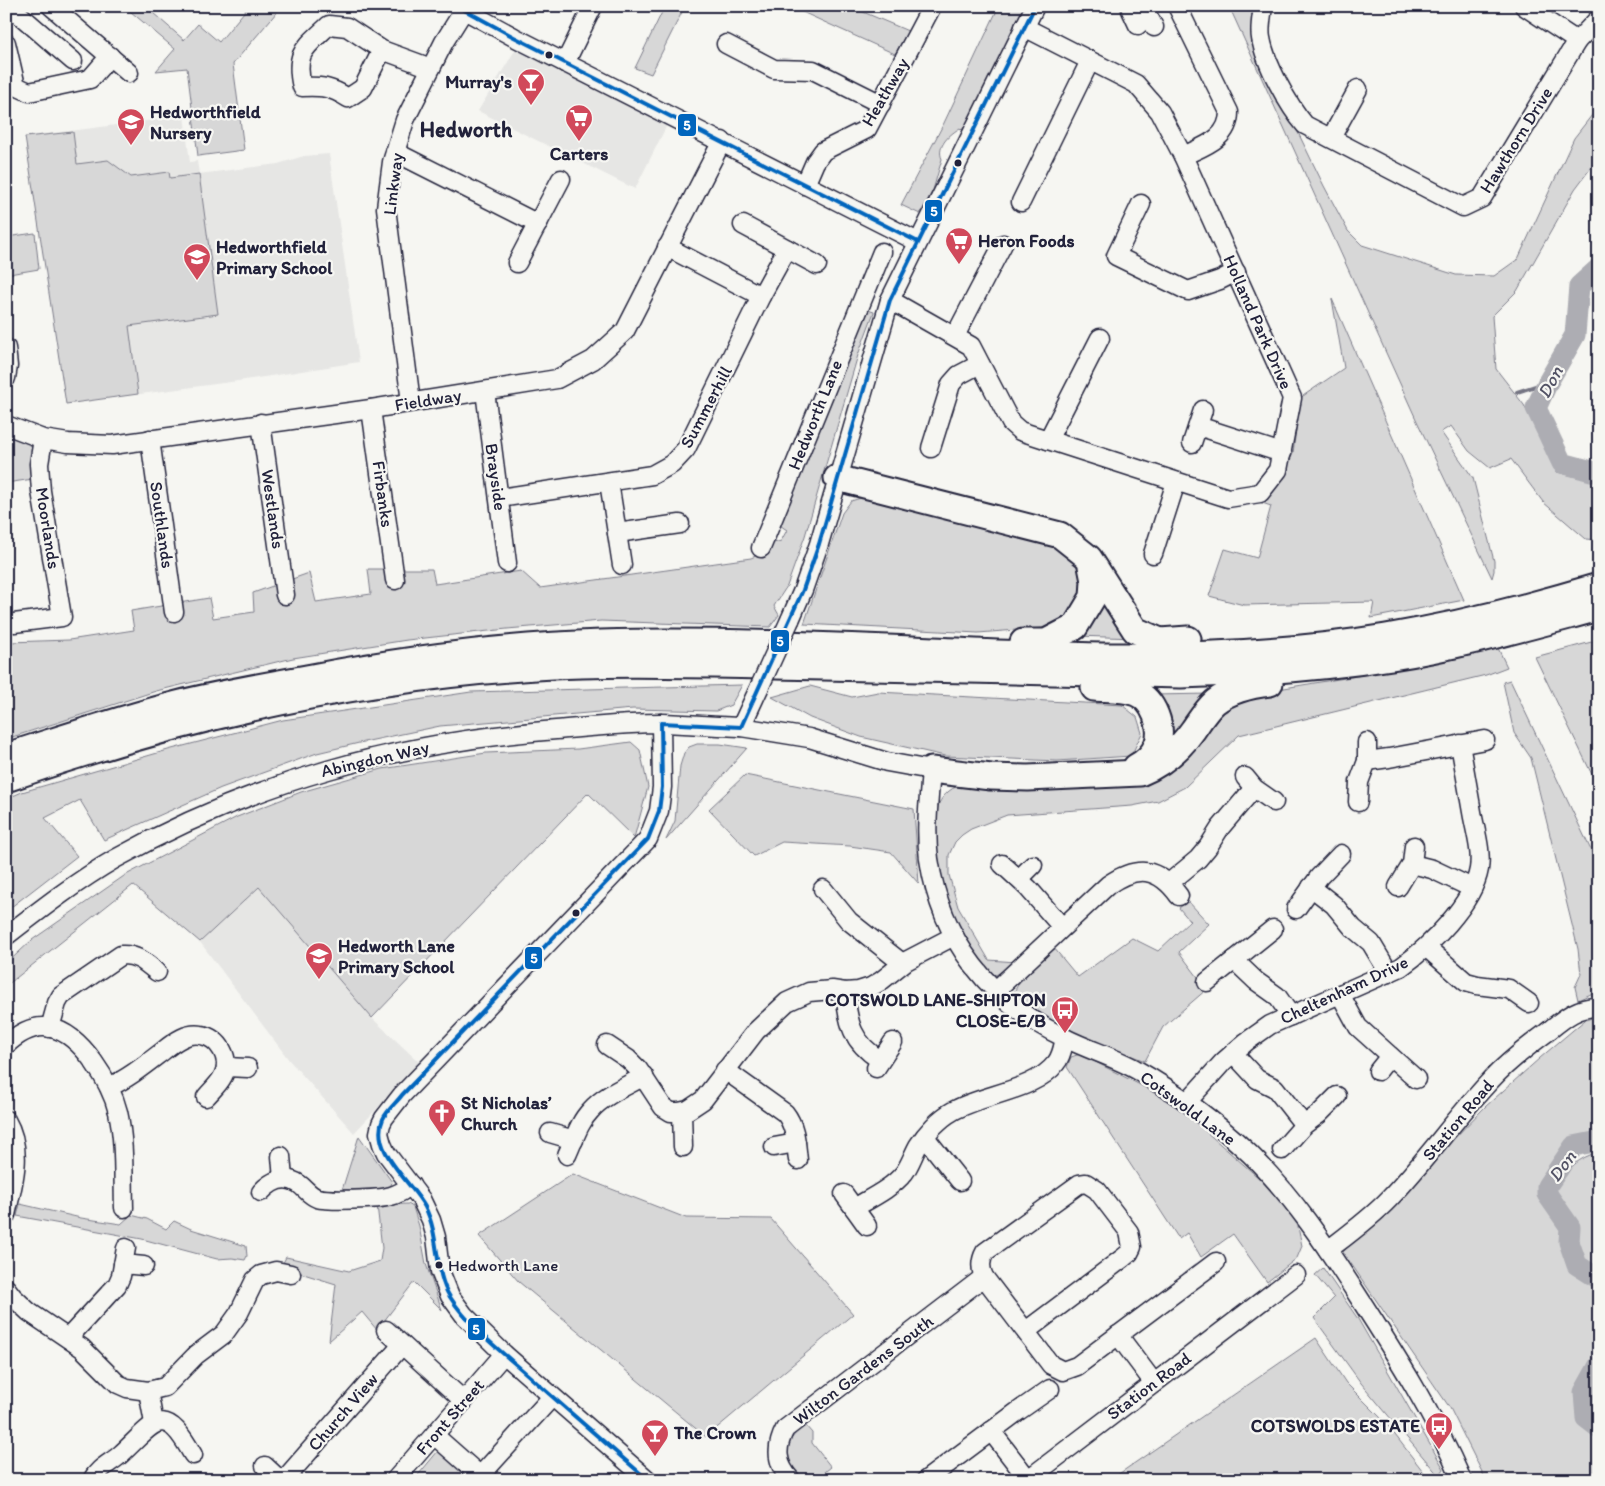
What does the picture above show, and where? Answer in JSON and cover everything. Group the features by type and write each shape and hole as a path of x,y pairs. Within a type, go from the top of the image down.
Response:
{"highway":[{"path":"837,478 1060,535 1089,558 1135,630 1160,641 1336,633 1389,647"},
{"path":"860,646 932,641 1046,642 1075,627 1093,597 1094,581 1089,558"},
{"path":"6,779 139,736 242,710 359,688 437,677 534,667 609,664 1181,675 1225,674 1303,668 1389,647 1474,620 1599,586"},
{"path":"6,756 112,722 178,704 251,688 395,662 488,651 599,643 708,642 860,646 1064,656 1143,656 1246,652 1315,646 1389,647 1492,637 1599,608"},
{"path":"931,770 1028,778 1140,774 1156,766 1177,750 1205,712 1216,701 1232,693 1266,683 1367,671 1389,647"},
{"path":"973,670 1002,682 1118,689 1137,693 1149,702 1156,717 1159,733 1157,745 1142,764 1123,775"}],"street":[{"path":"51,6 129,73"},
{"path":"566,63 593,6"},
{"name":"Heathway","path":"805,185 815,162 823,151 867,129 932,6"},
{"name":"Hedworth Lane","path":"741,727 806,581 888,304 1035,6"},
{"path":"1138,6 1131,10 1146,26 1143,6"},
{"path":"1177,6 1229,112 1229,122 1223,134 1183,156"},
{"name":"Hawthorn Drive","path":"1263,6 1260,35 1265,55 1295,114 1305,125 1463,207 1482,198 1576,41 1599,18"},
{"path":"1524,6 1576,41"},
{"path":"461,8 918,242"},
{"name":"Linkway","path":"411,402 386,208 392,162 405,120 461,8"},
{"path":"13,11 73,61"},
{"path":"382,50 363,88 348,98 335,89 320,86 294,89 300,57 329,25 347,27 382,50 431,68"},
{"name":"Holland Park Drive","path":"888,304 955,336 971,346 1010,423 1020,431 1228,498 1260,494 1278,470 1292,398 1183,156 1160,112 1136,84 1024,27"},
{"path":"6,43 16,86 29,92 90,79 110,56"},
{"path":"725,45 774,69 813,70 881,104"},
{"path":"1021,202 1090,61"},
{"path":"1331,138 1358,89"},
{"name":"Fieldway","path":"6,425 43,439 68,443 112,445 371,409 557,379 593,360 625,331 722,142"},
{"path":"396,152 538,224"},
{"path":"518,264 561,179"},
{"path":"1140,204 1116,256 1188,290 1220,280 1236,272"},
{"path":"743,225 817,265"},
{"path":"955,336 1003,244"},
{"path":"667,247 761,296"},
{"name":"Summerhill","path":"499,498 652,475 672,464 686,448 761,296 787,249"},
{"name":"Hedworth Lane","path":"761,548 774,534 862,299 882,252"},
{"path":"862,299 888,304"},
{"path":"1048,440 1100,338"},
{"path":"6,349 8,366 6,378"},
{"path":"939,438 951,384 959,375 980,364"},
{"name":"Brayside","path":"484,391 507,562"},
{"name":"Firbanks","path":"371,409 396,580"},
{"path":"1192,443 1200,418 1282,453"},
{"name":"Westlands","path":"261,423 285,595"},
{"name":"Moorlands","path":"14,623 63,625 41,491 39,464 43,439"},
{"name":"Southlands","path":"150,439 174,612"},
{"path":"609,482 622,565"},
{"path":"1154,554 1176,482"},
{"path":"617,533 680,524"},
{"path":"648,1480 504,1354 464,1315 450,1296 440,1271 436,1237 431,1220 421,1199 386,1153 379,1133 384,1118 402,1095 648,839 659,811 662,787 661,723"},
{"name":"Abingdon Way","path":"6,936 39,910 114,860 186,822 231,802 292,780 408,750 478,738 530,732 661,723 741,727 809,738 887,762 931,770"},
{"path":"1367,761 1485,740"},
{"path":"1358,802 1359,782 1367,761 1367,742"},
{"name":"Cheltenham Drive","path":"1187,1102 1234,1053 1270,1025 1389,973 1415,957 1450,922 1472,888 1479,869 1478,846 1460,744"},
{"name":"Cotswold Lane","path":"931,770 928,826 929,857 934,886 954,936 977,972 995,991 1029,1019 1065,1038 1132,1068 1187,1102 1227,1133 1268,1173 1290,1198 1328,1250 1378,1327 1424,1404 1462,1480"},
{"path":"995,991 1108,885 1120,877 1143,871 1154,874 1174,890 1208,847 1249,783 1274,802"},
{"path":"1296,908 1311,887 1341,854"},
{"path":"1398,887 1413,855 1432,868 1472,888"},
{"path":"1002,864 1028,888 1062,927"},
{"path":"1019,880 1032,865"},
{"path":"1311,887 1334,905 1353,928 1371,943 1389,973"},
{"path":"823,889 849,921 902,963"},
{"path":"1207,982 1273,929"},
{"path":"606,1045 628,1059 644,1076 663,1107 671,1112 682,1112 696,1106 703,1100 756,1031 787,1002 797,996 820,990 845,992 871,987 902,963 954,936"},
{"path":"1426,947 1466,982 1477,985 1512,984 1529,1003"},
{"path":"50,1028 56,1003 62,996 121,955 130,954 138,957 157,972"},
{"path":"1234,960 1256,981 1277,996 1291,1016"},
{"path":"845,992 850,1027 860,1045 878,1064 893,1042"},
{"path":"1340,994 1358,1027 1416,1079"},
{"name":"Station Road","path":"1328,1250 1389,1199 1433,1150 1492,1078 1531,1044 1573,1012 1588,1006 1599,1007"},
{"path":"6,1045 26,1031 40,1027 50,1028 66,1035 84,1051 104,1076 113,1096 121,1131 124,1208"},
{"path":"108,1087 128,1077 182,1038 191,1035 206,1035 223,1052 226,1067 223,1076 206,1097"},
{"path":"854,1208 896,1181 904,1172 925,1137 952,1111 1018,1087 1049,1070 1061,1054 1065,1038"},
{"path":"1234,1053 1257,1079 1276,1088 1304,1125"},
{"path":"1378,1071 1390,1056"},
{"path":"226,1067 248,1068"},
{"path":"726,1070 785,1113 793,1127 797,1152 774,1147"},
{"path":"550,1133 571,1147 590,1110 599,1102 644,1076"},
{"path":"1282,1150 1304,1125 1319,1114 1337,1096"},
{"path":"682,1112 683,1147"},
{"path":"6,1120 14,1138 17,1160 7,1207"},
{"path":"925,1137 960,1181"},
{"path":"281,1156 283,1179"},
{"path":"261,1192 273,1182 283,1179 296,1182 314,1197 325,1199 384,1198 402,1192 411,1185"},
{"path":"1026,1331 1129,1253 1132,1247 1129,1232 1097,1190 1086,1183 1079,1184 985,1252 981,1258 984,1277 1051,1365 1063,1371 1078,1366 1216,1262"},
{"path":"844,1194 868,1226"},
{"path":"68,1338 118,1285 125,1256 144,1266"},
{"path":"6,1288 29,1312 88,1353 118,1384 127,1388 148,1391 165,1387 196,1355 224,1334 239,1313 255,1280 261,1275 276,1271 291,1274"},
{"name":"Station Road","path":"1027,1479 1296,1275"},
{"name":"Wilton Gardens South","path":"791,1480 780,1465 778,1452 780,1440 785,1429 984,1277"},
{"path":"386,1330 464,1401"},
{"path":"1118,1336 1154,1383"},
{"name":"Church View","path":"265,1466 282,1480 402,1345"},
{"name":"Front Street","path":"396,1480 504,1354"},
{"path":"926,1480 1050,1389"},
{"path":"148,1391 154,1423"},
{"path":"434,1435 482,1478 552,1397"},
{"path":"92,1480 99,1470 120,1456 154,1423 167,1423 174,1428 182,1435 193,1455"},
{"path":"991,1431 1027,1479"}],"shaded area":[{"path":"124,6 145,6 184,40 198,24 219,42 249,6 282,6 233,64 244,150 198,156 187,68 156,71 175,49"},
{"path":"665,6 685,6 651,74 635,68"},
{"path":"789,6 849,6 908,31 895,54"},
{"path":"999,6 1026,6 973,115 962,130 960,128 952,134 942,145 942,159 933,190 920,214 901,205 944,123"},
{"path":"1229,6 1257,6 1290,116 1348,231 1362,245 1456,275 1494,276 1518,259 1574,138 1599,106 1599,157 1575,189 1517,291 1492,316 1496,369 1524,405 1557,472 1599,482 1599,540 1586,539 1543,502 1511,459 1490,468 1469,451 1451,426 1441,432 1473,478 1494,561 1492,578 1416,419"},
{"path":"517,47 667,125 635,189 478,111"},
{"name":"Hedworthfield Primary School","path":"184,116 190,162 197,161 199,174 278,164 304,156 329,154 359,362 238,381 66,404 25,137"},
{"path":"73,132 77,164 108,160 131,177 169,172 170,178 199,174 218,314 129,326 138,394 66,404 25,137"},
{"path":"35,233 39,269 9,274 6,258 6,237"},
{"path":"1332,299 1464,600 1371,618 1374,602 1244,605 1209,596 1225,549 1257,558 1271,506 1259,502 1282,481 1293,453 1300,398 1344,368"},
{"path":"865,309 874,312 858,355 805,536 787,586 774,606 779,615 770,627 601,621 407,640 293,658 156,691 6,739 6,645 9,642 69,640 134,630 131,611 209,598 213,618 254,612 253,593 309,573 316,602 371,594 368,569 432,569 435,584 521,571 540,588 751,558 767,551 770,544 781,541 787,530 781,526 779,519"},
{"path":"6,430 29,440 37,449 33,479 6,483"},
{"path":"867,496 1019,534 1064,550 1081,571 1082,591 1073,612 1055,627 978,633 804,624 842,513 851,501"},
{"path":"1100,593 1136,638 1076,636"},
{"path":"1599,640 1599,789 1535,657"},
{"path":"1497,646 1507,667 1486,675 1239,735 1185,787 1158,801 1132,806 1007,815 971,829 955,842 949,855 949,875 958,907 989,960 1016,962 996,975 987,972 962,931 946,895 940,870 936,829 939,804 943,797 952,789 961,786 974,788 1115,784 1242,695 1363,675"},
{"path":"1510,680 1599,867 1599,992 1578,1000 1575,987 1581,974 1578,949 1531,758 1514,733 1503,682"},
{"path":"742,685 731,705 716,711 633,709 440,726 317,753 221,788 104,840 80,800 45,818 77,856 6,911 6,799 22,792 168,750 283,720 471,692"},
{"path":"810,686 852,697 878,692 1122,705 1137,717 1142,733 1131,756 1057,761 945,756 861,737 810,718 772,697"},
{"path":"1211,694 1162,755 1152,695"},
{"name":"Hedworth Lane Primary School","path":"631,742 640,750 648,787 634,838 588,793 372,1018 259,887 200,942 133,885 6,986 6,964 32,940 124,876 237,817 301,792 382,769 486,753 578,749"},
{"path":"697,744 720,744 747,748 666,840 675,821 680,766 684,753 689,747"},
{"path":"745,775 914,809 919,884 891,852 850,846 782,842 754,856 709,809"},
{"name":"Hedworth Lane Primary School","path":"588,793 372,1018 420,1063 354,1133 289,1060 200,942 133,885"},
{"path":"1188,901 1209,924 1179,952 1207,989 1163,1027 1145,1061 1056,1026 1026,1007 1014,992 1022,977 1054,948 1078,977 1132,938 1158,951 1190,921 1179,908"},
{"path":"1599,1016 1599,1138 1570,1146 1547,1179 1542,1192 1547,1206 1563,1231 1570,1257 1578,1274 1599,1288 1599,1351 1581,1387 1577,1406 1582,1421 1599,1437 1599,1480 1486,1480 1450,1408 1343,1252 1485,1107 1585,1020"},
{"path":"1080,1054 1146,1088 1181,1110 1267,1185 1297,1222 1302,1246 1297,1258 1267,1282 1233,1234 1201,1257 1187,1233 1179,1239 1067,1067 1071,1057"},
{"path":"359,1136 392,1182 390,1188 342,1190"},
{"path":"1599,1152 1599,1273 1586,1262 1579,1245 1577,1227 1558,1202 1556,1186 1574,1164 1591,1154"},
{"path":"573,1174 686,1218 771,1219 853,1314 706,1437 519,1282 479,1236"},
{"path":"20,1204 81,1218 121,1224 131,1215 147,1219 166,1229 174,1221 191,1229 246,1246 247,1256 245,1260 232,1258 217,1259 142,1239 17,1216"},
{"path":"408,1204 413,1207 419,1226 426,1264 442,1310 414,1282 377,1330 362,1312 329,1341 336,1284 281,1267 286,1257 349,1271 380,1261 382,1248 377,1205"},
{"path":"1323,1268 1358,1319 1444,1469 1439,1476 1361,1383 1314,1318 1334,1298 1315,1275"},
{"path":"1316,1338 1346,1383 1385,1422 1426,1475 1419,1480 1110,1480"},
{"path":"805,1425 812,1433 812,1443 831,1467 815,1480 804,1480 791,1465 788,1458 788,1445 791,1439"},
{"path":"438,1451 471,1480 414,1480"}],"waterway":[{"name":"Don","path":"1599,268 1579,286 1575,335 1548,382 1536,408 1562,463 1599,473"},
{"path":"1517,392 1548,382"},
{"name":"Don","path":"1599,1141 1574,1146 1547,1186 1547,1194 1570,1227 1569,1242 1577,1265 1599,1279"},
{"name":"Don","path":"1599,1365 1584,1392 1586,1418 1599,1428"}],"transit line":[{"name":"5","path":"457,6 514,37 918,242"},
{"name":"5","path":"648,1480 486,1339 458,1308 450,1297 441,1276 433,1230 425,1207 386,1154 380,1131 383,1119 402,1095 648,839 659,811 662,787 661,723 741,727 803,590 819,544 890,300 1035,6"}],"place":[{"name":"Murray's","path":"531,106"},
{"name":"Carters","path":"579,142"},
{"name":"Hedworthfield Nursery","path":"131,146"},
{"name":"Heron Foods","path":"959,265"},
{"name":"Hedworthfield Primary School","path":"197,281"},
{"name":"Hedworth Lane Primary School","path":"319,980"},
{"name":"COTSWOLD LANE-SHIPTON CLOSE-E/B","path":"1065,1034"},
{"name":"St Nicholas’ Church","path":"442,1137"},
{"name":"Hedworth Lane","path":"439,1265"},
{"name":"COTSWOLDS ESTATE","path":"1439,1450"},
{"name":"The Crown","path":"655,1457"}],"district":[{"name":"Hedworth","path":"466,129"}]}
